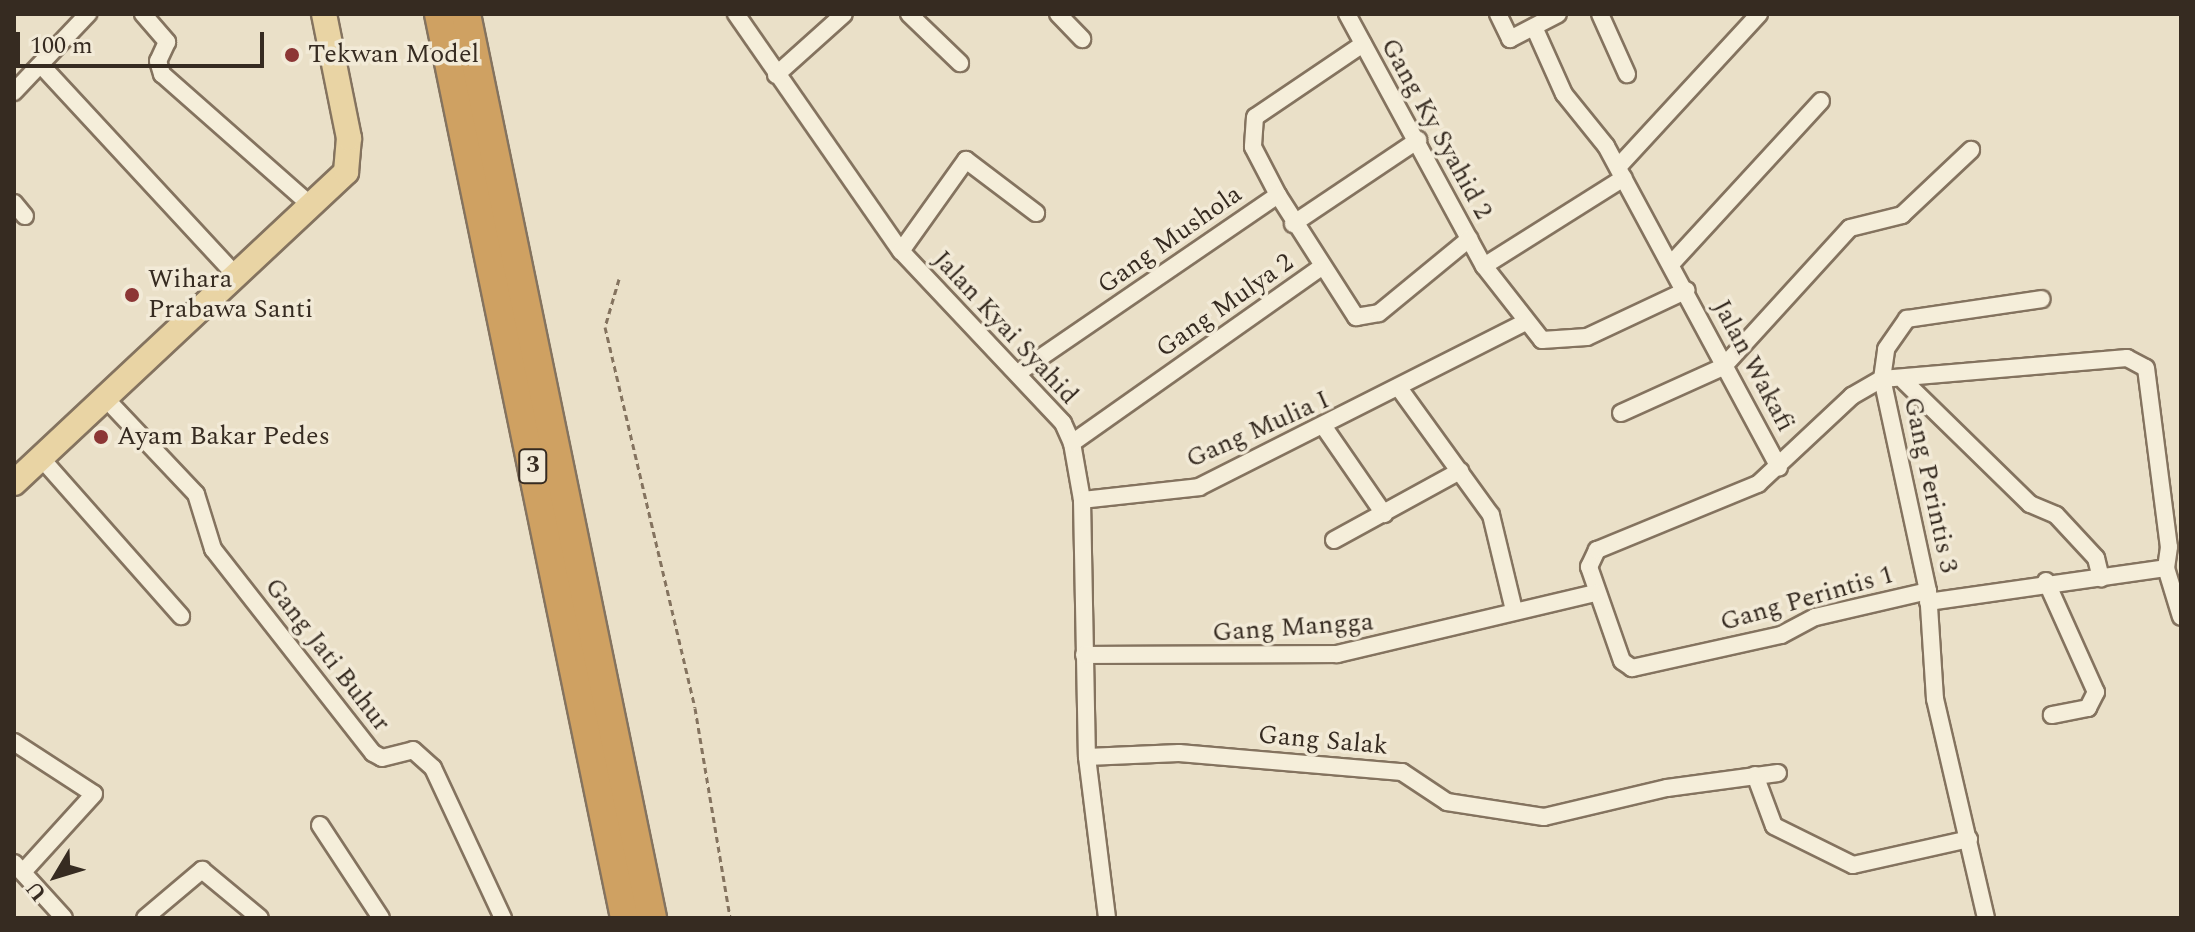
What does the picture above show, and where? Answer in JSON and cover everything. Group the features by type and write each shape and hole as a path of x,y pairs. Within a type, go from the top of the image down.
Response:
{"highway":[{"name":"3","path":"439,14 625,918"},
{"name":"3","path":"466,14 652,918"}],"main road":[{"path":"14,483 108,401 346,172 350,156 324,14"}],"street":[{"path":"14,92 88,14"},
{"path":"143,14 167,42 158,61 162,74 313,207"},
{"name":"Jalan Kyai Syahid","path":"736,14 901,251 1018,373 1072,443 1082,500 1087,757 1107,918"},
{"path":"776,75 844,14"},
{"path":"909,14 960,63"},
{"path":"1058,14 1082,39"},
{"name":"Gang Ky Syahid 2","path":"1347,14 1484,266"},
{"path":"1498,14 1510,39 1558,14"},
{"path":"1600,14 1627,74"},
{"path":"1484,266 1621,172 1759,14"},
{"path":"1534,27 1564,94 1621,172 1687,290"},
{"path":"1278,195 1253,147 1255,117 1363,44"},
{"path":"41,65 237,277"},
{"path":"1672,263 1821,101"},
{"path":"1293,224 1418,140"},
{"path":"1621,413 1723,367 1850,228 1902,215 1971,150"},
{"path":"901,251 966,160 1036,213"},
{"name":"Gang Mushola","path":"1018,373 1278,195 1319,269"},
{"name":"Gang Mulya 2","path":"1072,443 1319,269 1347,313 1367,317 1469,239"},
{"name":"Jalan Wakafi","path":"1484,266 1524,323 1542,340 1565,343 1687,290 1723,367 1779,467 1736,496 1597,550 1589,567 1595,593"},
{"path":"1882,379 1886,349 1907,319 2042,299"},
{"name":"Gang Mulia I","path":"1082,500 1199,487 1324,427 1524,323"},
{"path":"1779,467 1852,396 1882,379 1904,381 2138,359 2150,398 2166,568 2181,617"},
{"name":"Gang Perintis 3","path":"1882,379 1928,596"},
{"path":"1904,381 2030,504 2056,515 2096,558 2101,578"},
{"path":"1399,388 1491,515 1514,610"},
{"name":"Gang Jati Buhur","path":"108,401 196,494 213,549 373,753 382,758 413,750 433,768 503,918"},
{"path":"1324,427 1384,514"},
{"path":"42,459 181,616"},
{"path":"1334,540 1460,471"},
{"path":"2166,568 2181,551"},
{"name":"Gang Perintis 1","path":"1595,593 1622,661 1632,668 1928,596 2166,568"},
{"path":"2046,581 2096,692 2088,708 2052,715"},
{"name":"Gang Mangga","path":"1084,655 1337,654 1595,593"},
{"path":"1928,596 1935,699 1986,918"},
{"path":"14,742 94,794 19,868 64,918"},
{"name":"Gang Salak","path":"1087,757 1179,753 1402,772 1447,802 1544,817 1778,773"},
{"path":"1755,775 1774,826 1853,865 1969,839"},
{"path":"320,825 381,918"},
{"path":"145,918 202,870 260,918"}],"path":[{"path":"619,279 605,327 695,708 730,918"}],"place":[{"name":"Tekwan Model","path":"292,55"},
{"name":"Wihara Prabawa Santi","path":"132,295"},
{"name":"Ayam Bakar Pedes","path":"101,437"}]}
